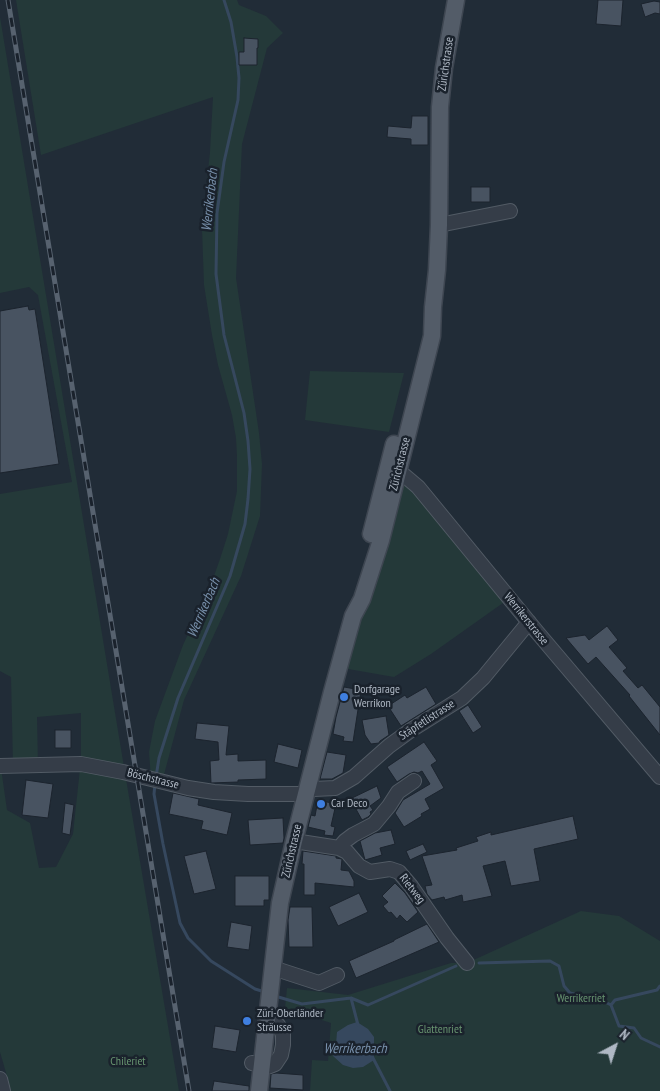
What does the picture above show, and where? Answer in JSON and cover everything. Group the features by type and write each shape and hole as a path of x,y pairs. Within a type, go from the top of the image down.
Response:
{"main road":[{"name":"Zürichstrasse","path":"259,1091 257,1064 266,1021 280,904 294,841 353,616 353,603 393,470 423,334 432,307 437,270 439,225 440,107 444,68 456,0"}],"street":[{"path":"439,225 510,211"},
{"name":"Werrikerstrasse","path":"393,470 418,487 660,777"},
{"name":"Stäpfetlistrasse","path":"307,792 314,789 335,788 354,777 389,746 462,698 483,678 529,622"},
{"name":"Böschstrasse","path":"0,766 81,764 214,792 248,794 298,794 307,792"},
{"path":"294,841 339,848 353,835 374,824 398,792 414,781"},
{"name":"Rietweg","path":"339,848 347,852 359,866 370,872 390,869 399,872 466,963"},
{"path":"272,976 319,984 337,974"},
{"path":"0,1080 3,1091"}],"green space":[{"path":"16,0 237,0 239,5 266,16 283,33 267,48 242,144 236,278 259,433 262,464 260,516 241,576 184,700 162,782 151,779 149,752 155,721 183,645 210,587 220,559 228,534 237,491 236,438 232,415 218,365 204,285 202,229 210,152 213,97 41,155"},
{"name":"Chileriet","path":"0,17 179,1091 3,1091 2,1087 9,1083 0,1052 0,768 7,810 30,823 39,868 56,867 73,834 81,759 81,713 37,717 38,765 13,765 11,677 0,671 0,494 72,482 38,295 29,287 0,293"},
{"path":"310,371 404,373 389,432 305,420"},
{"path":"398,472 510,598 431,654 394,677 337,667"},
{"path":"581,911 619,916 660,941 660,1091 310,1091 312,1060 328,1061 331,1023 285,1008 287,988 348,995 451,963 467,963"}],"water":[{"name":"Werrikerbach","path":"357,1022 368,1029 374,1037 374,1060 363,1067 353,1068 343,1065 333,1056 337,1032"}],"building":[{"path":"598,0 623,0 621,26 596,24"},
{"path":"654,1 660,2 660,14 655,13 645,17 641,4"},
{"path":"244,38 258,39 257,65 239,65 239,52 244,52"},
{"path":"412,116 428,116 428,145 411,145 411,139 387,137 388,126 411,128"},
{"path":"471,187 490,187 490,202 471,202"},
{"path":"28,306 29,310 35,309 59,464 0,473 0,311"},
{"path":"607,626 618,640 609,647 627,668 623,671 638,688 642,685 660,707 660,735 630,695 596,657 588,664 566,638 585,635 589,640"},
{"path":"344,687 361,690 353,742 343,741 344,737 333,734"},
{"path":"426,687 436,704 401,726 388,706 405,695 407,698"},
{"path":"468,705 482,727 473,733 459,711"},
{"path":"386,716 389,735 379,743 371,744 365,735 362,720"},
{"path":"197,723 229,726 226,755 238,754 238,761 266,760 266,779 211,783 210,761 219,760 218,742 195,739"},
{"path":"55,730 71,730 71,748 55,748"},
{"path":"424,742 437,761 431,765 444,788 425,799 430,809 404,827 395,813 403,800 430,784 422,771 409,774 397,782 387,767"},
{"path":"278,744 302,750 298,768 274,762"},
{"path":"327,752 346,755 343,773 332,779 320,779"},
{"path":"26,780 53,784 48,818 22,815"},
{"path":"377,786 381,798 370,806 373,810 370,812 371,814 362,820 352,802 352,798"},
{"path":"173,793 199,799 198,805 232,813 227,835 201,829 203,821 169,814"},
{"path":"318,800 336,804 331,826 335,827 333,836 324,835 325,831 308,827 311,815 315,816"},
{"path":"65,803 74,805 70,835 62,833"},
{"path":"573,816 578,839 534,849 540,881 511,886 505,861 483,866 492,896 463,902 462,895 445,900 444,897 432,900 427,894 425,886 432,885 422,856 457,850 456,848 478,841 476,837 491,832 491,835"},
{"path":"283,818 283,843 250,845 248,820"},
{"path":"391,830 395,844 380,848 382,855 365,860 360,841 375,833"},
{"path":"423,844 427,852 410,860 406,851"},
{"path":"206,851 216,889 194,894 184,856"},
{"path":"303,851 336,856 336,858 342,859 341,870 349,871 354,881 354,887 315,883 315,895 304,895"},
{"path":"235,876 269,876 269,900 264,900 264,906 235,906"},
{"path":"395,883 405,893 418,912 407,922 400,915 397,919 383,906 388,902 382,896"},
{"path":"359,893 368,912 338,926 329,907"},
{"path":"290,907 312,907 313,947 289,947 288,920"},
{"path":"231,922 252,926 249,950 227,947"},
{"path":"427,924 439,942 356,978 349,961"},
{"path":"215,1026 240,1030 236,1052 212,1048"},
{"path":"271,1074 303,1075 303,1090 270,1088"},
{"path":"214,1081 249,1086 249,1091 212,1091"}],"waterway":[{"name":"Werrikerbach","path":"156,777 159,758 178,698 230,576 245,524 248,499 250,469 248,441 244,413 224,335 216,274 217,213 224,162 238,100 239,78 231,22 224,0"},
{"name":"Werrikerbach","path":"155,784 154,794 180,923 188,938 211,961 255,989 265,992"},
{"path":"479,963 550,961 559,966 564,986 570,993 603,1001 611,1005 619,1026 634,1028 641,1038 660,1047"},
{"path":"275,996 302,1004 351,998 368,1005 456,966"},
{"path":"611,1005 615,1000 657,990 660,986"},
{"name":"Werrikerbach","path":"351,998 358,1025"},
{"name":"Werrikerbach","path":"373,1058 390,1091"}],"railway":[{"path":"8,0 189,1091"}],"place":[{"name":"Dorfgarage Werrikon","path":"344,697"},
{"name":"Car Deco","path":"321,804"},
{"name":"Züri-Oberländer Sträusse","path":"247,1021"}],"park label":[{"name":"Werrikerriet","path":"581,999"},
{"name":"Glattenriet","path":"440,1030"}]}
